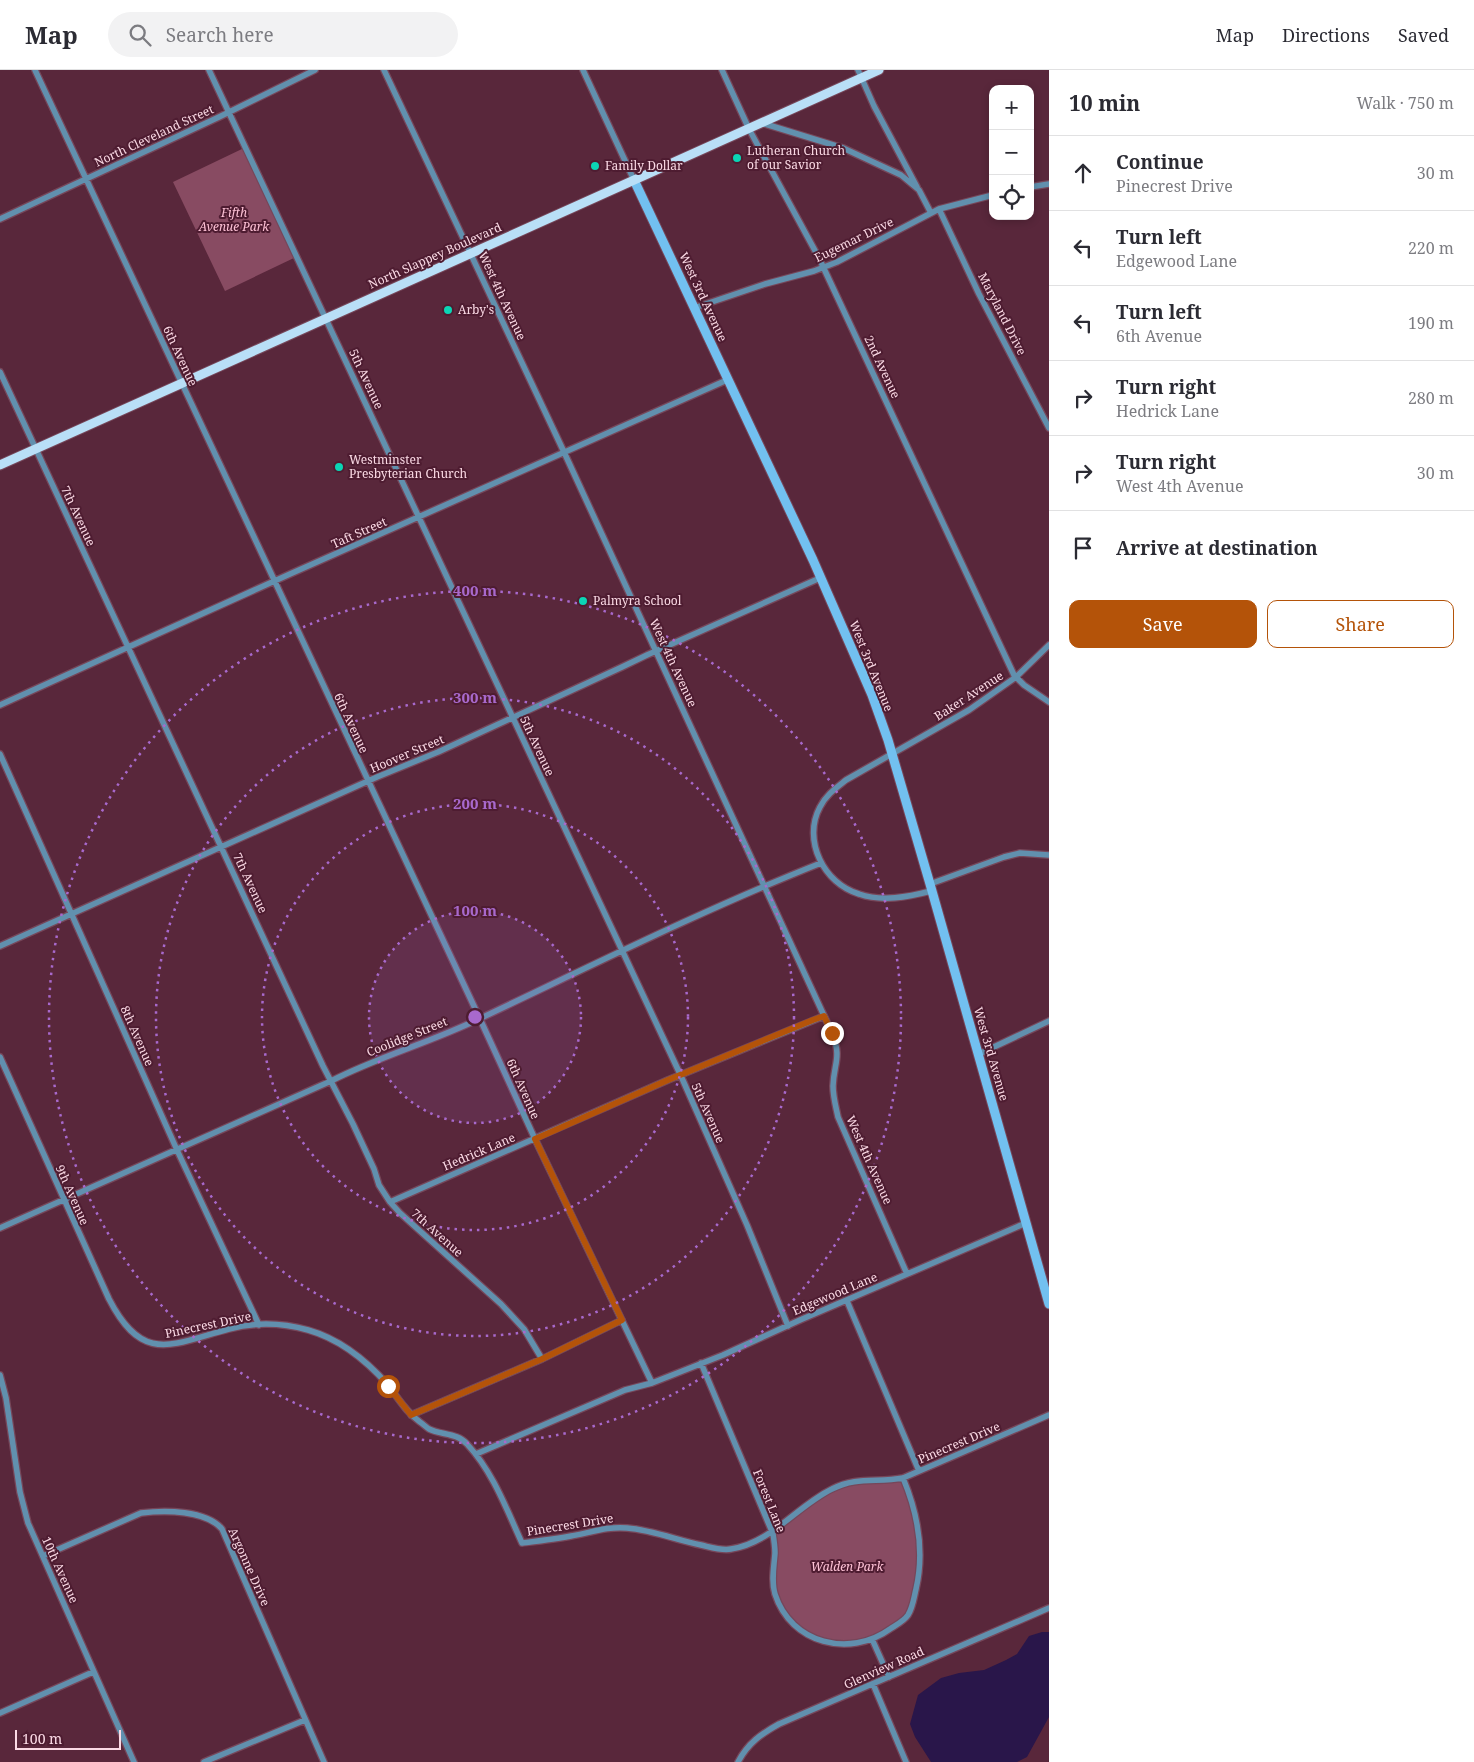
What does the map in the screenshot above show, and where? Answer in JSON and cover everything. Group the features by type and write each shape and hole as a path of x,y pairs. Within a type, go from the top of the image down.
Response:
{"main road":[{"name":"North Slappey Boulevard","path":"0,465 749,129 860,74 880,70"}],"street":[{"name":"6th Avenue","path":"34,70 535,1139 652,1383"},
{"name":"5th Avenue","path":"209,70 681,1076 747,1225 788,1326"},
{"name":"North Cleveland Street","path":"0,219 315,70"},
{"name":"West 4th Avenue","path":"384,70 564,452 655,651 664,666 824,1016 837,1046 838,1061 833,1090 838,1117 907,1274"},
{"name":"West 3rd Avenue","path":"583,70 820,578 868,686 892,754 1049,1304"},
{"name":"2nd Avenue","path":"722,70 749,129 824,267 968,579 1016,677"},
{"path":"860,74 902,160 931,213"},
{"path":"762,123 855,153 901,175 919,190"},
{"path":"1034,186 1049,184"},
{"name":"Eugemar Drive","path":"694,308 764,284 824,267 869,246 939,209 989,196"},
{"name":"Maryland Drive","path":"939,209 979,294 1049,428"},
{"name":"7th Avenue","path":"0,372 331,1081 374,1169 379,1185 400,1213 502,1304 524,1329 542,1359"},
{"name":"Taft Street","path":"0,705 727,380"},
{"name":"Hoover Street","path":"0,946 368,781 438,752 655,651 820,578"},
{"name":"Baker Avenue","path":"821,863 816,850 814,833 816,816 820,807 834,789 846,780 970,710 1016,677 1049,645"},
{"path":"1016,677 1024,685 1049,702"},
{"name":"8th Avenue","path":"0,754 177,1150 259,1325"},
{"path":"821,863 836,880 858,894 879,898 894,898 931,888 1004,856 1020,853 1049,855"},
{"name":"Coolidge Street","path":"0,1228 382,1057 480,1019 622,950 821,863"},
{"name":"Hedrick Lane","path":"390,1202 824,1016"},
{"path":"979,1054 1049,1022"},
{"name":"9th Avenue","path":"0,1057 63,1200 116,1313 124,1324 136,1334"},
{"name":"Edgewood Lane","path":"476,1454 617,1393 652,1383 701,1363 1026,1224"},
{"path":"846,1301 919,1471"},
{"path":"411,1415 542,1359 622,1320"},
{"name":"Pinecrest Drive","path":"136,1334 155,1345 173,1345 231,1329 277,1324 307,1330 328,1337 349,1348 388,1386 411,1415 430,1429 466,1441 491,1476 522,1543 573,1536 614,1527 629,1528 728,1550 744,1546 772,1532 824,1493 844,1484 862,1480 903,1478 1049,1416"},
{"name":"Forest Lane","path":"701,1363 772,1532 775,1551 773,1586 782,1609 795,1626 812,1638 830,1644 855,1644 872,1639"},
{"name":"10th Avenue","path":"0,1375 6,1398 20,1492 28,1523 134,1762"},
{"path":"889,1677 872,1639 884,1633 907,1616 913,1602 920,1570 919,1532 916,1515 903,1478"},
{"name":"Argonne Drive","path":"43,1556 142,1513 196,1514 211,1519 222,1529 324,1762"},
{"name":"Glenview Road","path":"738,1762 750,1743 779,1724 1049,1608"},
{"path":"0,1713 93,1672"},
{"path":"873,1684 906,1762"},
{"path":"204,1762 305,1720"}],"green space":[{"name":"Fifth Avenue Park","path":"244,148 296,257 225,291 173,182"},
{"name":"Walden Park","path":"902,1478 916,1515 919,1570 907,1615 866,1641 830,1643 795,1626 776,1596 773,1534 824,1494 844,1484"}],"shaded area":[{"path":"1049,1632 1049,1717 1027,1757 1017,1762 931,1762 915,1737 910,1724 918,1695 941,1678 959,1673 984,1670 1006,1660 1017,1654 1029,1636"}],"place":[{"name":"Lutheran Church of our Savior","path":"737,158"},
{"name":"Family Dollar","path":"595,166"},
{"name":"Arby's","path":"448,310"},
{"name":"Westminster Presbyterian Church","path":"339,467"},
{"name":"Palmyra School","path":"583,601"}],"route":[{"path":"388,1386 411,1415 542,1359 622,1320 535,1139 668,1080 824,1016 832,1033"}]}
